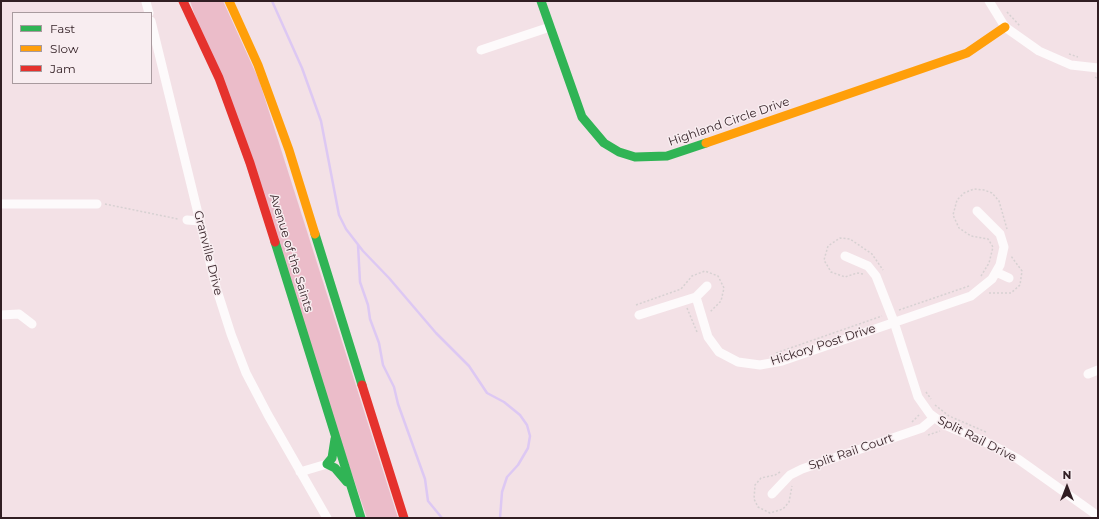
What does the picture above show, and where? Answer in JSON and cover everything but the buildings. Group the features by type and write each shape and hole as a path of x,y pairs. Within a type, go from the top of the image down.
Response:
{"main road":[{"name":"Avenue of the Saints","path":"183,1 219,78 236,120 361,518"},
{"path":"229,1 258,65 289,150 404,518"},
{"name":"Highland Circle Drive","path":"541,1 582,117 604,143 619,152 635,157 666,156 967,53 1005,27"},
{"path":"335,435 332,458 327,464 335,468 351,487"}],"street":[{"path":"989,1 1005,27 1039,51 1071,64 1098,68"},
{"path":"146,2 149,12"},
{"name":"Granville Drive","path":"152,25 216,287 231,334 246,373 327,518"},
{"path":"481,50 550,27"},
{"path":"1,204 97,204"},
{"path":"977,211 1000,234 1004,248 1000,265 996,272 1010,278"},
{"path":"186,220 200,221"},
{"name":"Split Rail Drive","path":"845,256 868,266 876,276 894,322 918,397 930,414 945,425 1018,458 1098,516"},
{"name":"Hickory Post Drive","path":"696,298 708,337 719,352 738,362 760,365 782,361 971,296 992,279 996,272"},
{"path":"639,314 696,298 707,286"},
{"path":"1,315 18,314 32,324"},
{"path":"1088,374 1098,370"},
{"name":"Split Rail Court","path":"772,494 790,476 802,469 922,428 934,418"},
{"path":"300,472 327,464"}],"path":[{"path":"1005,10 1021,27"},
{"path":"1064,52 1081,57"},
{"path":"1094,77 1098,79"},
{"path":"97,204 109,204 186,220"},
{"path":"684,307 689,310 697,334"},
{"path":"912,422 919,415 918,412"},
{"path":"921,437 941,431"},
{"path":"782,471 775,475 761,478 755,485 754,499 758,507 770,513 783,509 789,502 794,483"}],"shaded area":[{"path":"190,1 223,1 259,80 398,518 367,518"}],"waterway":[{"path":"272,1 302,68 321,121 339,215 346,229 363,251 389,278 436,333 469,366 487,393 504,402 520,415 527,425 530,436 528,448 518,465 507,477 502,492 500,518"},
{"path":"358,245 360,282 368,305 370,319 379,343 383,365 394,387 398,404 425,479 428,501 442,518"}],"traffic: fast":[{"path":"541,1 582,117 604,143 619,152 635,157 667,156 706,143"},
{"path":"315,234 362,385"},
{"path":"275,242 361,518"},
{"path":"335,439 332,458 327,464 335,468 347,482"}],"traffic: slow":[{"path":"229,1 258,65 289,150 315,234"},
{"path":"706,143 967,53 1005,27"}],"traffic: jam":[{"path":"183,1 219,78 250,163 275,242"},
{"path":"362,385 404,518"}]}
